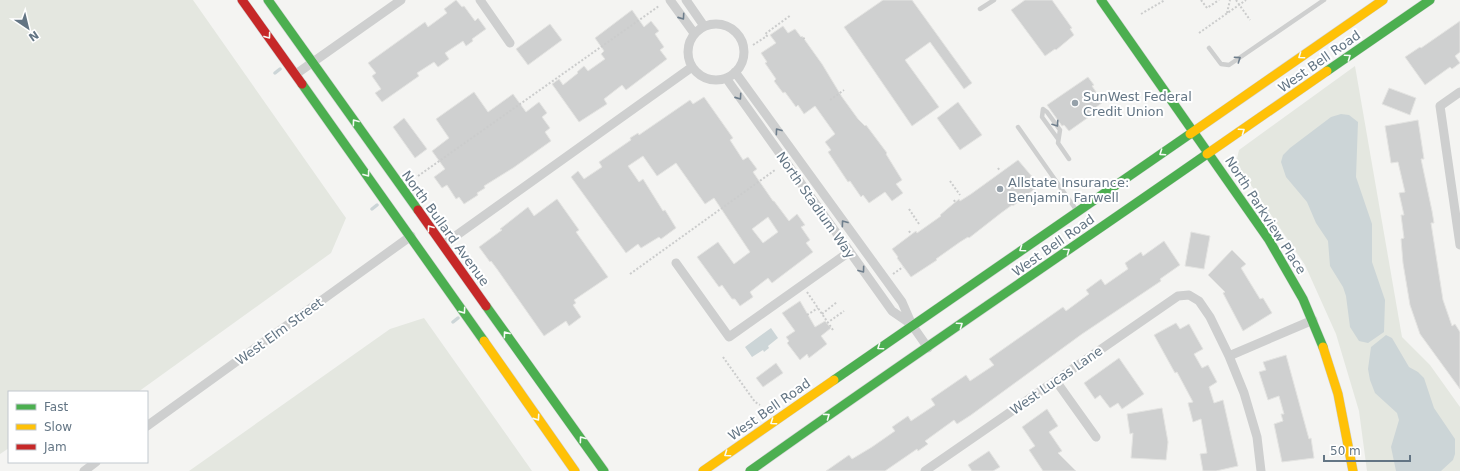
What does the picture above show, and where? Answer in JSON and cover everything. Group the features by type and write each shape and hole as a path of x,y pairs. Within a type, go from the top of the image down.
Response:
{"main road":[{"path":"242,0 411,236 574,471"},
{"name":"North Bullard Avenue","path":"268,0 604,471"},
{"name":"North Parkview Place","path":"1101,0 1258,222 1292,277 1313,320 1331,369 1344,420 1353,471"},
{"name":"West Bell Road","path":"702,471 1382,0"},
{"name":"West Bell Road","path":"750,471 854,396 928,348 1430,0"}],"street":[{"path":"296,74 400,0"},
{"path":"480,0 510,42"},
{"path":"670,0 694,33"},
{"path":"686,0 704,26"},
{"path":"713,23 722,24 730,27 741,39 744,53 740,66 735,72 726,78 708,79 699,75 688,60 687,50 689,41 694,33 704,26 713,23"},
{"path":"443,245 692,67"},
{"name":"North Stadium Way","path":"735,72 902,302 912,325 928,348"},
{"name":"North Stadium Way","path":"726,78 892,311 912,325"},
{"path":"1460,92 1440,106 1458,220 1460,245"},
{"name":"West Elm Street","path":"148,425 411,236"},
{"path":"676,264 728,337 849,252"},
{"name":"West Lucas Lane","path":"925,471 1178,296 1190,295 1199,300 1210,317 1229,356"},
{"path":"1261,471 1257,437 1244,393 1229,356 1313,320"},
{"path":"1056,381 1096,437"},
{"path":"84,471 95,463"}],"lane":[{"path":"980,10 994,0"},
{"path":"1209,48 1221,64 1229,65 1324,0"},
{"path":"1043,109 1047,112 1060,130 1058,143 1069,159"},
{"path":"1018,127 1077,211"}],"path":[{"path":"1141,14 1165,0"},
{"path":"1201,0 1207,8 1219,0"},
{"path":"1226,14 1230,0"},
{"path":"1236,0 1250,20"},
{"path":"1199,33 1246,0"},
{"path":"418,176 659,6"},
{"path":"753,45 791,15"},
{"path":"830,100 844,90"},
{"path":"998,168 1000,172"},
{"path":"630,274 774,170"},
{"path":"950,181 960,195"},
{"path":"909,209 919,224"},
{"path":"909,231 912,234"},
{"path":"892,275 903,267"},
{"path":"807,291 833,330"},
{"path":"822,314 837,302"},
{"path":"807,315 818,308"},
{"path":"828,323 844,311"},
{"path":"723,357 755,402 760,404"}],"shaded area":[{"path":"0,0 193,0 346,218 331,253 139,391 8,391 8,449 0,454"},
{"path":"1355,66 1402,337 1430,365 1460,407 1460,471 1367,471 1359,411 1336,334 1305,265 1236,163 1239,150"},
{"path":"1341,114 1349,115 1358,122 1356,177 1372,224 1372,262 1385,300 1384,332 1368,343 1359,341 1350,327 1346,296 1343,287 1330,266 1328,241 1316,223 1307,202 1286,177 1281,162 1283,155 1290,148 1331,117"},
{"path":"424,318 532,471 189,471 390,329"},
{"path":"771,328 778,338 768,346 769,348 764,352 763,350 752,357 745,347"},
{"path":"1386,335 1392,338 1409,367 1418,372 1424,378 1434,408 1455,439 1455,454 1453,460 1441,471 1396,471 1391,447 1399,420 1397,413 1375,393 1368,369 1371,347"}],"building":[{"path":"456,0 462,7 464,6 475,21 478,18 486,29 472,39 473,41 466,46 463,41 445,53 449,59 438,67 434,62 417,73 419,76 382,102 375,93 381,89 372,76 376,73 368,63 425,22 428,27 447,13 444,9"},
{"path":"883,0 912,0 972,83 964,89 930,42 905,60 939,107 912,126 844,27"},
{"path":"1025,0 1052,0 1072,28 1070,29 1074,35 1056,50 1055,49 1045,56 1011,10"},
{"path":"632,10 644,27 651,21 659,31 655,34 664,47 660,50 667,59 626,90 622,85 604,99 607,104 579,122 552,84 559,79 563,85 584,66 588,71 605,59 601,54 604,51 595,38"},
{"path":"1460,21 1460,52 1455,56 1460,63 1452,69 1450,67 1425,85 1405,57 1420,47 1421,48"},
{"path":"550,24 562,40 528,65 516,49"},
{"path":"783,26 788,33 795,29 801,37 802,36 822,64 842,97 858,119 865,126 866,125 887,153 886,154 902,180 896,184 903,193 892,201 885,192 869,203 863,195 861,197 850,181 848,182 828,152 831,150 825,142 835,134 815,106 804,114 798,105 796,107 785,92 783,93 774,81 776,79 765,63 767,62 761,53 776,43 770,35"},
{"name":"SunWest Federal Credit Union","path":"1088,77 1094,85 1092,86 1103,102 1091,111 1093,114 1069,131 1064,125 1062,126 1047,105"},
{"path":"1389,88 1416,98 1410,115 1382,104"},
{"path":"474,92 488,112 513,94 526,112 539,102 547,113 542,117 550,128 545,132 551,141 513,168 484,186 485,188 477,193 478,195 464,204 459,197 456,199 447,185 442,188 434,177 445,169 432,151 449,138 436,119"},
{"path":"704,97 733,138 730,140 743,160 748,157 757,169 753,172 773,201 789,221 797,214 805,225 801,227 810,240 806,243 813,252 772,283 768,278 750,292 753,297 740,306 735,299 732,299 722,285 719,287 697,257 718,242 734,264 750,252 714,198 705,204 676,163 657,176 643,156 628,166 639,182 643,179 663,211 665,210 676,228 661,239 659,237 641,248 638,244 626,253 571,177 578,171 584,179 602,167 599,162 631,140 630,138 638,133 639,135 690,100 693,104","holes":["768,217 778,232 763,243 752,229"]},
{"path":"958,102 982,135 960,150 937,118"},
{"path":"404,118 427,149 415,158 393,127"},
{"path":"1418,120 1424,159 1421,159 1434,223 1431,223 1443,300 1452,326 1455,324 1460,332 1460,389 1420,334 1410,305 1403,263 1401,239 1404,238 1401,215 1404,215 1399,193 1405,192 1398,162 1391,163 1385,126"},
{"path":"1018,160 1034,179 1032,180 1037,187 969,238 968,237 960,242 936,259 937,260 911,277 892,249 916,231 917,233 941,216 940,215 959,199 960,201 971,194"},
{"path":"557,199 579,230 576,232 608,277 574,300 576,303 573,305 581,317 569,326 566,321 544,336 497,269 479,247 502,230 500,229 528,207 534,216"},
{"path":"1191,232 1210,236 1204,269 1185,266"},
{"path":"1164,241 1180,265 1160,279 1161,281 1082,334 971,415 957,424 954,420 925,441 928,444 918,451 917,449 885,471 826,471 849,455 852,459 872,447 895,431 892,427 908,416 911,421 935,405 931,399 966,375 970,381 994,365 989,359 1063,307 1066,311 1089,294 1086,290 1101,279 1105,285 1128,269 1125,263 1141,252 1143,256"},
{"path":"1232,250 1246,264 1241,268 1260,299 1263,298 1272,313 1243,331 1223,293 1225,292 1208,275"},
{"path":"800,301 815,327 825,321 831,328 821,336 827,344 809,358 807,354 800,360 787,343 789,341 786,337 795,331 782,313"},
{"path":"1176,323 1180,329 1189,324 1203,349 1194,354 1202,368 1208,365 1217,382 1209,387 1214,403 1223,400 1238,466 1216,471 1203,471 1200,454 1207,453 1201,419 1193,422 1188,403 1193,402 1177,372 1175,373 1154,335"},
{"path":"1286,355 1309,439 1311,438 1314,458 1282,462 1274,424 1283,421 1281,414 1284,414 1279,396 1268,400 1259,372 1266,370 1263,362"},
{"path":"1119,358 1144,394 1122,409 1118,403 1110,408 1100,395 1095,399 1084,383"},
{"path":"776,363 783,373 763,387 756,378"},
{"path":"1162,408 1168,442 1166,460 1131,458 1133,433 1130,434 1127,414"},
{"path":"1047,409 1058,426 1049,432 1062,451 1058,453 1076,471 1043,471 1029,450 1035,446 1022,427"},
{"path":"989,451 1000,467 993,471 972,471 968,465"}],"waterway":[{"path":"275,73 280,69"},
{"path":"372,209 377,205"},
{"path":"453,322 458,318"}],"traffic: fast":[{"path":"268,0 418,210"},
{"path":"1101,0 1269,240 1303,299 1323,347"},
{"path":"1327,71 1430,0"},
{"path":"302,84 484,341"},
{"path":"834,380 1190,134"},
{"path":"750,471 1207,154"},
{"path":"486,306 604,471"}],"traffic: slow":[{"path":"1190,134 1383,0"},
{"path":"1207,154 1327,71"},
{"path":"484,341 575,471"},
{"path":"1323,347 1338,394 1353,471"},
{"path":"703,471 834,380"}],"traffic: jam":[{"path":"242,0 302,84"},
{"path":"418,210 486,306"}],"place":[{"name":"SunWest Federal Credit Union","path":"1075,103"},
{"name":"Allstate Insurance: Benjamin Farwell","path":"1000,189"}]}
